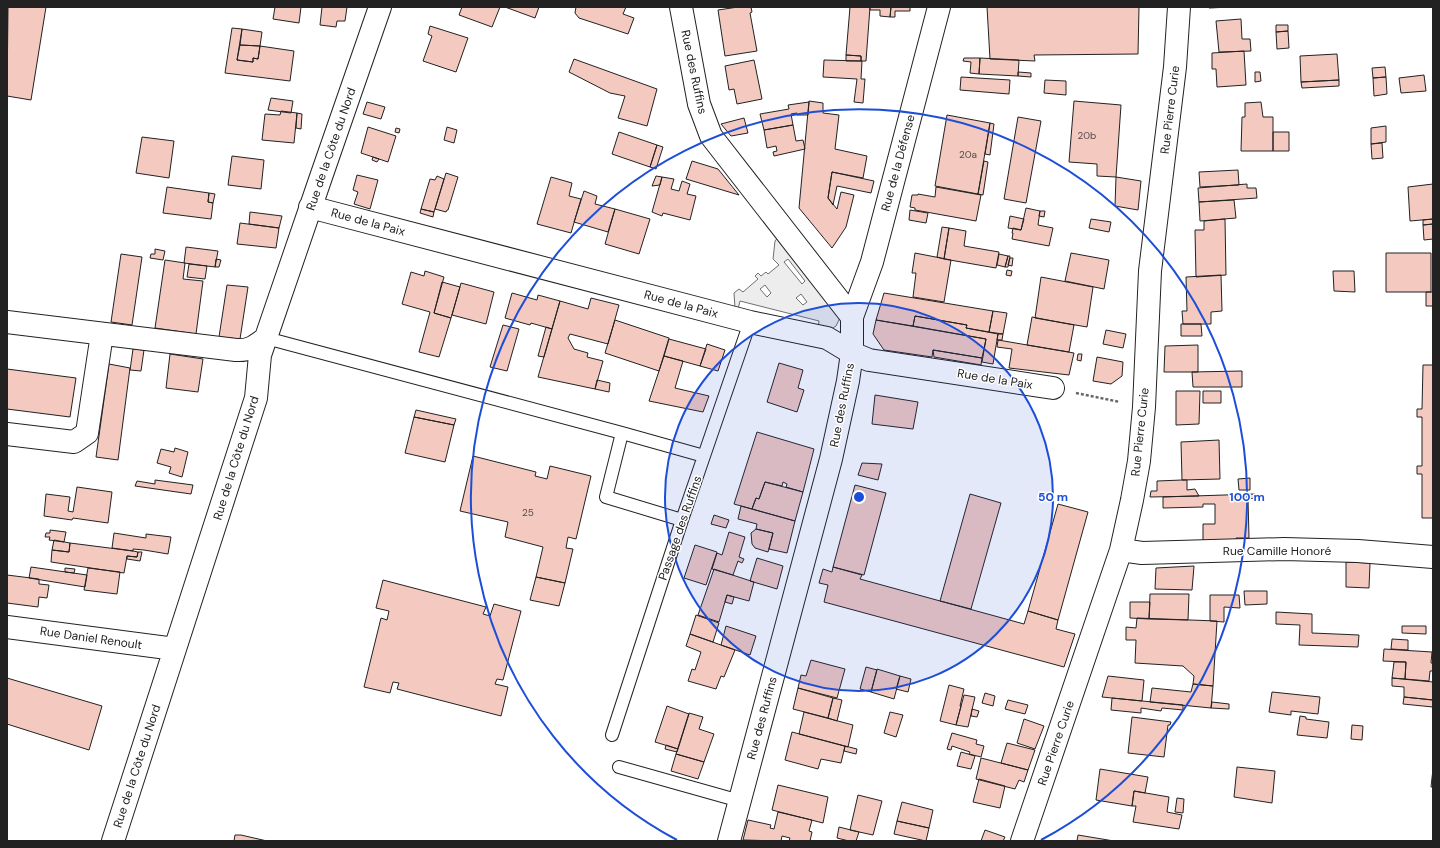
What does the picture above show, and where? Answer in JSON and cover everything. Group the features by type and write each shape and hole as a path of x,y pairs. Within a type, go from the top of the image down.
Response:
{"street":[{"name":"Rue de la Côte du Nord","path":"113,841 256,398 260,355 380,7"},
{"name":"Rue des Ruffins","path":"681,7 699,104 710,136 852,317 852,353 848,381 831,459 729,841"},
{"name":"Rue de la Défense","path":"852,317 872,262 939,7"},
{"name":"Rue Pierre Curie","path":"1022,841 1121,550 1139,461 1144,407 1150,271 1175,67 1179,7"},
{"name":"Rue de la Paix","path":"310,207 750,322 827,338 852,353 869,360 1053,388"},
{"path":"7,322 246,351 266,338"},
{"path":"7,434 74,442 87,433 102,334"},
{"name":"Rue Camille Honoré","path":"1121,550 1142,553 1291,549 1358,551 1433,557"},
{"name":"Rue Daniel Renoult","path":"7,627 175,649"}],"lane":[{"name":"Passage des Ruffins","path":"612,735 682,520 750,322"},
{"path":"266,338 704,456"},
{"path":"622,433 606,497 682,520"},
{"path":"620,767 740,801"}],"path":[{"path":"1053,388 1144,407"}],"shaded area":[{"path":"779,236 840,318 836,326 829,330 818,329 819,321 740,301 738,309 735,308 734,293 739,289 743,292 758,279 755,276 758,273 761,276 766,272 768,274 779,265 773,259 775,241","holes":["788,259 805,281 802,284 784,262","765,285 771,293 767,297 760,289","801,294 807,302 803,305 796,298"]}],"building":[{"path":"8,7 46,7 31,100 7,96"},
{"path":"275,7 301,7 299,23 273,19"},
{"path":"322,7 347,7 345,21 337,21 336,27 320,25"},
{"path":"462,7 500,7 492,27 459,15"},
{"path":"505,7 539,7 535,18"},
{"path":"576,7 626,7 623,14 634,18 628,34 579,18 575,13"},
{"path":"751,7 752,12 750,13 757,51 725,56 718,10"},
{"path":"850,7 870,7 866,61 861,61 861,56 846,55"},
{"path":"870,7 891,7 890,17 880,16 880,10 870,10"},
{"path":"891,7 910,7 910,11 895,11 895,17 890,17"},
{"path":"987,7 1139,7 1138,54 1034,55 1035,61 990,59"},
{"path":"1209,7 1230,7 1209,8"},
{"path":"1241,19 1242,39 1250,39 1251,51 1219,52 1216,21"},
{"path":"1276,25 1288,25 1288,31 1276,32"},
{"path":"430,26 468,38 456,72 423,61 432,36 428,34"},
{"path":"232,28 242,29 237,60 253,62 253,58 258,59 260,46 294,51 290,81 225,73"},
{"path":"242,29 262,32 260,46 240,45"},
{"path":"1288,31 1289,48 1277,49 1276,32"},
{"path":"240,45 260,46 258,59 253,58 253,62 237,60"},
{"path":"1244,51 1246,85 1217,87 1216,69 1212,69 1212,53"},
{"path":"1337,54 1339,80 1301,82 1300,56"},
{"path":"846,55 861,56 861,61 846,61"},
{"path":"964,58 980,58 979,74 970,73 971,62 963,61"},
{"path":"980,58 1019,60 1018,76 979,74"},
{"path":"574,59 657,89 647,126 618,118 625,96 610,93 569,72"},
{"path":"754,60 762,99 737,104 734,89 729,90 725,66"},
{"path":"824,60 862,61 861,79 865,79 863,103 854,102 857,79 823,77"},
{"path":"1385,67 1386,77 1373,78 1372,68"},
{"path":"1018,72 1031,73 1031,77 1018,76"},
{"path":"1255,72 1260,72 1261,81 1255,82"},
{"path":"1424,75 1426,91 1401,93 1399,78"},
{"path":"961,77 1010,80 1009,94 960,90"},
{"path":"1386,77 1387,94 1374,96 1373,78"},
{"path":"1045,80 1066,81 1066,95 1044,93"},
{"path":"1339,80 1339,86 1302,88 1301,82"},
{"path":"271,98 293,101 291,113 268,110"},
{"path":"809,101 823,103 823,113 839,115 835,149 867,156 863,178 832,172 828,198 837,209 841,192 854,195 846,227 832,248 799,208"},
{"path":"1074,101 1121,105 1116,177 1097,176 1097,164 1069,162"},
{"path":"367,102 385,107 381,119 363,114"},
{"path":"809,102 808,115 797,115 797,113 791,114 793,125 764,130 760,114 789,109 788,105"},
{"path":"1261,102 1263,117 1273,117 1273,151 1241,151 1242,117 1245,117 1245,103"},
{"path":"281,111 297,113 294,143 262,140 265,114 280,115"},
{"path":"297,113 302,114 301,129 296,128"},
{"path":"947,115 990,123 978,194 935,186"},
{"path":"1018,117 1041,121 1026,203 1004,199"},
{"path":"744,118 748,133 731,136 721,124"},
{"path":"990,123 994,124 990,155 985,154"},
{"path":"793,125 796,141 803,140 805,149 774,156 773,152 777,151 776,146 767,148 764,130"},
{"path":"1386,126 1386,142 1371,144 1371,128"},
{"path":"368,127 396,136 388,162 361,153"},
{"path":"447,127 457,130 454,143 444,140"},
{"path":"396,128 400,129 399,133 395,132"},
{"path":"619,132 657,145 650,167 612,154"},
{"path":"1273,132 1289,132 1289,151 1273,151"},
{"path":"142,137 174,141 169,178 136,173"},
{"path":"1382,143 1383,158 1372,159 1371,144"},
{"path":"657,145 663,147 656,169 650,167"},
{"path":"232,156 264,160 261,189 228,185"},
{"path":"373,157 379,159 377,162 372,160"},
{"path":"692,161 718,169 739,195 686,179"},
{"path":"984,161 988,162 983,195 978,194"},
{"path":"1238,170 1239,185 1200,187 1199,172"},
{"path":"832,172 874,181 871,193 837,186 833,205 828,198"},
{"path":"446,173 458,177 448,210 446,212 435,209"},
{"path":"357,175 378,180 370,209 354,204 358,192 353,190"},
{"path":"437,176 444,179 434,212 421,209 430,179 435,180"},
{"path":"656,176 662,177 660,185 652,186"},
{"path":"551,177 572,183 569,196 581,199 571,233 537,224"},
{"path":"662,177 674,179 671,189 679,191 682,181 690,184 687,194 696,196 690,220 663,213 662,216 652,212"},
{"path":"1116,177 1141,181 1138,210 1115,206"},
{"path":"1247,184 1247,188 1256,188 1257,198 1199,202 1198,188"},
{"path":"1433,184 1433,219 1410,221 1408,187"},
{"path":"167,187 209,193 208,202 213,203 211,219 163,213"},
{"path":"936,187 981,195 976,221 915,210 915,208 910,207 912,195 918,194 935,197"},
{"path":"584,191 597,196 595,204 615,209 608,232 574,222"},
{"path":"209,193 215,194 213,203 208,202"},
{"path":"1234,200 1236,218 1200,221 1199,202"},
{"path":"1026,208 1040,211 1038,225 1053,228 1049,246 1012,239 1013,228 1021,230"},
{"path":"421,209 434,212 433,217 420,213"},
{"path":"615,209 650,219 639,254 605,244"},
{"path":"910,210 928,213 926,223 909,220"},
{"path":"1040,211 1045,211 1044,217 1039,216"},
{"path":"250,212 282,216 279,228 249,224"},
{"path":"1010,216 1024,219 1021,230 1008,228"},
{"path":"1091,219 1111,222 1109,232 1089,228"},
{"path":"1225,219 1226,275 1196,277 1195,230 1204,230 1204,221"},
{"path":"1433,219 1433,224 1423,225 1423,220"},
{"path":"240,223 279,228 276,248 237,244"},
{"path":"1433,224 1433,239 1424,240 1423,225"},
{"path":"942,227 949,228 944,259 937,257"},
{"path":"949,228 966,231 964,246 999,252 996,268 944,259"},
{"path":"186,247 218,251 215,267 184,263"},
{"path":"155,249 165,251 163,260 150,258 151,254 155,254"},
{"path":"915,253 951,260 944,302 913,297 916,273 912,273"},
{"path":"1071,253 1109,260 1104,289 1065,281"},
{"path":"1386,253 1431,253 1431,292 1386,292"},
{"path":"121,254 142,257 132,325 111,322"},
{"path":"999,254 1008,256 1005,267 997,265"},
{"path":"1008,256 1010,256 1008,267 1005,267"},
{"path":"1010,258 1013,258 1012,266 1008,265"},
{"path":"216,259 221,260 219,267 215,267"},
{"path":"165,260 185,263 183,279 203,281 196,334 155,328"},
{"path":"189,264 207,266 205,279 187,277"},
{"path":"1007,270 1012,271 1011,276 1006,275"},
{"path":"425,271 444,277 434,313 451,318 439,357 419,352 430,312 402,304 411,272 424,276"},
{"path":"1333,271 1354,271 1355,292 1334,291"},
{"path":"1221,275 1222,311 1211,312 1211,324 1183,324 1182,311 1187,311 1186,277"},
{"path":"1041,277 1093,287 1087,327 1035,318"},
{"path":"442,282 460,287 451,318 434,313"},
{"path":"461,283 494,292 486,324 452,315"},
{"path":"227,285 248,287 240,339 219,337"},
{"path":"1426,292 1433,292 1433,306 1426,306"},
{"path":"512,293 537,300 538,295 560,301 552,329 505,318"},
{"path":"884,293 993,311 989,332 966,328 967,325 915,316 913,326 876,320"},
{"path":"591,298 619,305 608,344 570,334 568,338 574,349 588,353 587,357 603,361 595,389 538,377 560,301 588,309"},
{"path":"993,311 1007,313 1003,334 989,332"},
{"path":"915,316 967,325 966,328 998,334 993,364 982,362 986,339 913,326"},
{"path":"1032,317 1074,325 1069,352 1027,345"},
{"path":"615,320 669,338 659,371 605,353"},
{"path":"876,320 986,339 982,358 933,350 932,357 884,350 873,334"},
{"path":"1181,324 1201,324 1202,336 1181,336"},
{"path":"503,325 519,329 507,371 490,367"},
{"path":"546,327 552,329 544,357 538,356"},
{"path":"1106,330 1126,334 1123,348 1103,344"},
{"path":"998,334 1003,334 1002,340 997,340"},
{"path":"669,339 706,349 700,366 664,356"},
{"path":"998,340 1074,353 1069,375 1009,368 1012,349 997,347"},
{"path":"707,344 725,350 718,371 700,366"},
{"path":"1198,345 1198,372 1164,372 1165,346"},
{"path":"133,349 144,350 141,371 130,370"},
{"path":"933,350 982,358 981,365 934,357"},
{"path":"170,354 203,359 198,392 166,388"},
{"path":"1078,354 1082,354 1081,361 1077,360"},
{"path":"664,356 683,361 675,388 709,396 703,412 649,401"},
{"path":"1097,357 1123,362 1122,376 1111,384 1093,381"},
{"path":"779,363 803,370 798,388 804,390 797,412 767,402"},
{"path":"109,364 130,368 118,460 96,457"},
{"path":"1423,365 1433,365 1433,518 1422,518 1422,474 1417,474 1417,466 1422,466 1422,417 1417,417 1417,409 1422,409"},
{"path":"7,369 76,378 70,417 7,409"},
{"path":"1242,371 1242,387 1193,387 1192,372"},
{"path":"597,380 610,383 609,392 595,389"},
{"path":"1176,391 1200,391 1199,424 1176,425"},
{"path":"1203,391 1221,391 1221,403 1203,403"},
{"path":"875,395 918,402 913,429 872,424"},
{"path":"416,410 456,419 454,425 414,417"},
{"path":"414,417 454,425 445,462 405,453"},
{"path":"757,432 814,449 803,492 786,487 787,484 783,482 782,486 765,482 759,499 756,498 752,509 734,504"},
{"path":"1219,440 1220,479 1182,480 1181,442"},
{"path":"175,448 188,452 182,477 169,473 171,467 157,463 161,449 174,452"},
{"path":"473,456 536,472 535,476 547,479 550,466 591,476 576,539 568,537 566,548 573,549 565,583 536,577 543,547 505,537 508,522 460,511"},
{"path":"862,463 882,464 878,480 858,475"},
{"path":"1250,478 1250,490 1239,490 1238,479"},
{"path":"155,480 193,485 191,494 135,486 137,481 155,484"},
{"path":"1187,480 1187,490 1195,489 1199,496 1150,497 1151,491 1157,491 1157,481"},
{"path":"765,482 803,492 795,521 752,509 756,498 759,499"},
{"path":"855,485 886,493 864,575 833,567"},
{"path":"77,487 112,492 108,523 44,516 46,494 70,497 68,511 73,512"},
{"path":"970,494 1001,503 971,609 940,601"},
{"path":"1255,494 1255,498 1248,499 1249,538 1236,538 1236,541 1203,541 1203,524 1215,524 1215,504 1203,504 1203,507 1163,508 1163,497"},
{"path":"1058,504 1088,512 1058,620 1028,611"},
{"path":"741,506 795,521 787,553 769,549 773,533 756,529 757,524 738,519"},
{"path":"714,515 729,520 726,528 711,524"},
{"path":"756,529 773,533 768,552 755,548 752,544 751,533"},
{"path":"50,530 66,532 64,542 49,540 50,537 45,537 46,533 50,533"},
{"path":"729,532 745,537 739,557 744,559 742,563 738,561 733,575 712,569 717,553 722,555"},
{"path":"114,533 146,538 146,534 171,537 168,554 144,550 133,549 133,551 112,548"},
{"path":"54,540 70,543 69,552 52,550"},
{"path":"70,543 138,552 137,557 127,556 124,573 51,562 52,550 69,552"},
{"path":"695,545 717,552 706,585 684,578"},
{"path":"138,552 142,552 140,561 127,559 127,556 137,557"},
{"path":"757,558 783,566 777,589 750,581"},
{"path":"1346,562 1370,563 1369,588 1346,587"},
{"path":"1194,566 1192,590 1155,589 1156,568"},
{"path":"31,567 87,575 85,587 29,578"},
{"path":"833,567 862,575 860,579 1024,624 1028,611 1058,620 1056,629 1075,634 1064,667 824,602 828,585 819,583 823,569 832,572"},
{"path":"65,568 75,569 74,573 65,572"},
{"path":"88,568 120,572 117,594 84,590"},
{"path":"714,569 754,582 749,601 727,595 719,622 698,615"},
{"path":"7,575 39,579 39,584 49,585 47,598 39,597 38,607 7,603"},
{"path":"536,577 565,583 559,606 530,600"},
{"path":"383,580 486,607 483,614 490,616 494,604 521,611 503,680 497,679 495,684 508,687 501,716 397,689 399,683 393,682 390,693 364,687 381,618 387,620 389,611 376,608"},
{"path":"1244,591 1267,591 1267,604 1245,605"},
{"path":"1150,594 1189,594 1188,620 1149,619"},
{"path":"727,595 734,597 732,604 725,602"},
{"path":"1210,595 1239,595 1240,608 1224,607 1224,622 1210,621"},
{"path":"1130,602 1150,602 1149,619 1130,618"},
{"path":"1276,612 1312,614 1312,633 1359,635 1358,647 1299,645 1300,625 1276,624"},
{"path":"696,615 719,623 713,642 690,634"},
{"path":"1137,618 1217,621 1213,686 1193,684 1194,676 1183,666 1135,663 1136,640 1126,640 1126,627 1136,628"},
{"path":"726,626 756,636 750,655 721,645"},
{"path":"1402,626 1426,626 1426,634 1402,633"},
{"path":"690,634 735,650 724,677 721,676 716,689 688,681 692,669 695,670 701,652 686,646"},
{"path":"1392,639 1408,640 1408,650 1391,649"},
{"path":"1384,649 1432,652 1431,663 1433,663 1433,671 1430,671 1429,681 1405,679 1406,662 1383,661"},
{"path":"811,660 845,669 837,698 798,688 801,675 806,676"},
{"path":"1394,662 1406,662 1405,679 1392,678"},
{"path":"866,667 877,670 871,692 860,689"},
{"path":"877,669 900,676 894,699 871,692"},
{"path":"900,676 911,679 908,692 896,689"},
{"path":"1108,676 1144,680 1142,701 1102,697"},
{"path":"7,678 102,706 89,750 7,724"},
{"path":"1392,678 1433,682 1433,700 1404,697 1404,687 1392,686"},
{"path":"1193,684 1213,686 1211,708 1150,702 1152,688 1191,692"},
{"path":"949,685 964,689 956,725 940,721"},
{"path":"798,688 833,698 828,718 793,709"},
{"path":"1272,692 1320,697 1318,714 1291,711 1291,715 1269,712"},
{"path":"985,693 995,696 993,706 982,703"},
{"path":"964,695 975,697 968,727 956,725"},
{"path":"1404,697 1433,700 1433,707 1403,704"},
{"path":"833,698 842,700 837,721 828,718"},
{"path":"1112,698 1183,705 1183,710 1162,708 1161,711 1141,708 1141,713 1111,710"},
{"path":"1008,700 1028,705 1025,714 1005,709"},
{"path":"1212,702 1229,704 1229,709 1211,708"},
{"path":"667,706 689,714 678,749 655,742"},
{"path":"972,709 979,711 977,717 971,716"},
{"path":"804,712 853,725 848,747 799,734"},
{"path":"890,712 903,715 896,737 884,733"},
{"path":"689,713 703,717 699,729 714,734 704,762 676,754"},
{"path":"1300,716 1306,717 1306,719 1329,722 1327,738 1297,735"},
{"path":"1132,717 1171,722 1170,725 1168,725 1164,757 1128,753"},
{"path":"1024,719 1044,726 1035,749 1017,743"},
{"path":"1352,725 1363,726 1362,740 1351,739"},
{"path":"792,732 845,746 841,763 821,759 818,769 785,760"},
{"path":"952,733 977,740 976,744 984,746 981,757 969,754 970,752 952,746 951,750 947,749"},
{"path":"1007,743 1035,750 1028,770 1001,763"},
{"path":"666,745 678,749 677,752 665,749"},
{"path":"845,746 857,749 856,754 844,751"},
{"path":"961,752 975,756 971,769 957,766"},
{"path":"676,754 704,762 698,779 671,771"},
{"path":"981,758 1028,770 1024,782 1019,780 1015,789 976,779"},
{"path":"1237,767 1275,771 1272,803 1234,797"},
{"path":"1100,769 1148,777 1145,793 1134,791 1132,806 1096,800"},
{"path":"1433,769 1433,787 1431,787"},
{"path":"979,779 1005,786 1000,808 973,802"},
{"path":"778,785 828,797 823,823 772,810"},
{"path":"1134,791 1169,797 1167,812 1182,815 1179,829 1133,822 1136,806 1132,806"},
{"path":"858,795 882,801 873,835 850,830"},
{"path":"1177,798 1184,799 1183,813 1175,812"},
{"path":"902,802 933,810 929,828 897,821"},
{"path":"778,812 812,820 809,831 812,832 810,841 789,841 790,838 782,836 781,841 743,840 748,820 771,825 770,828 774,829"},
{"path":"897,821 929,828 926,841 894,834"},
{"path":"839,827 859,832 856,841 837,838"},
{"path":"985,830 1005,837 1003,841 981,841"},
{"path":"235,835 241,835 267,841 234,841"},
{"path":"1078,835 1114,841 1077,841"}]}
